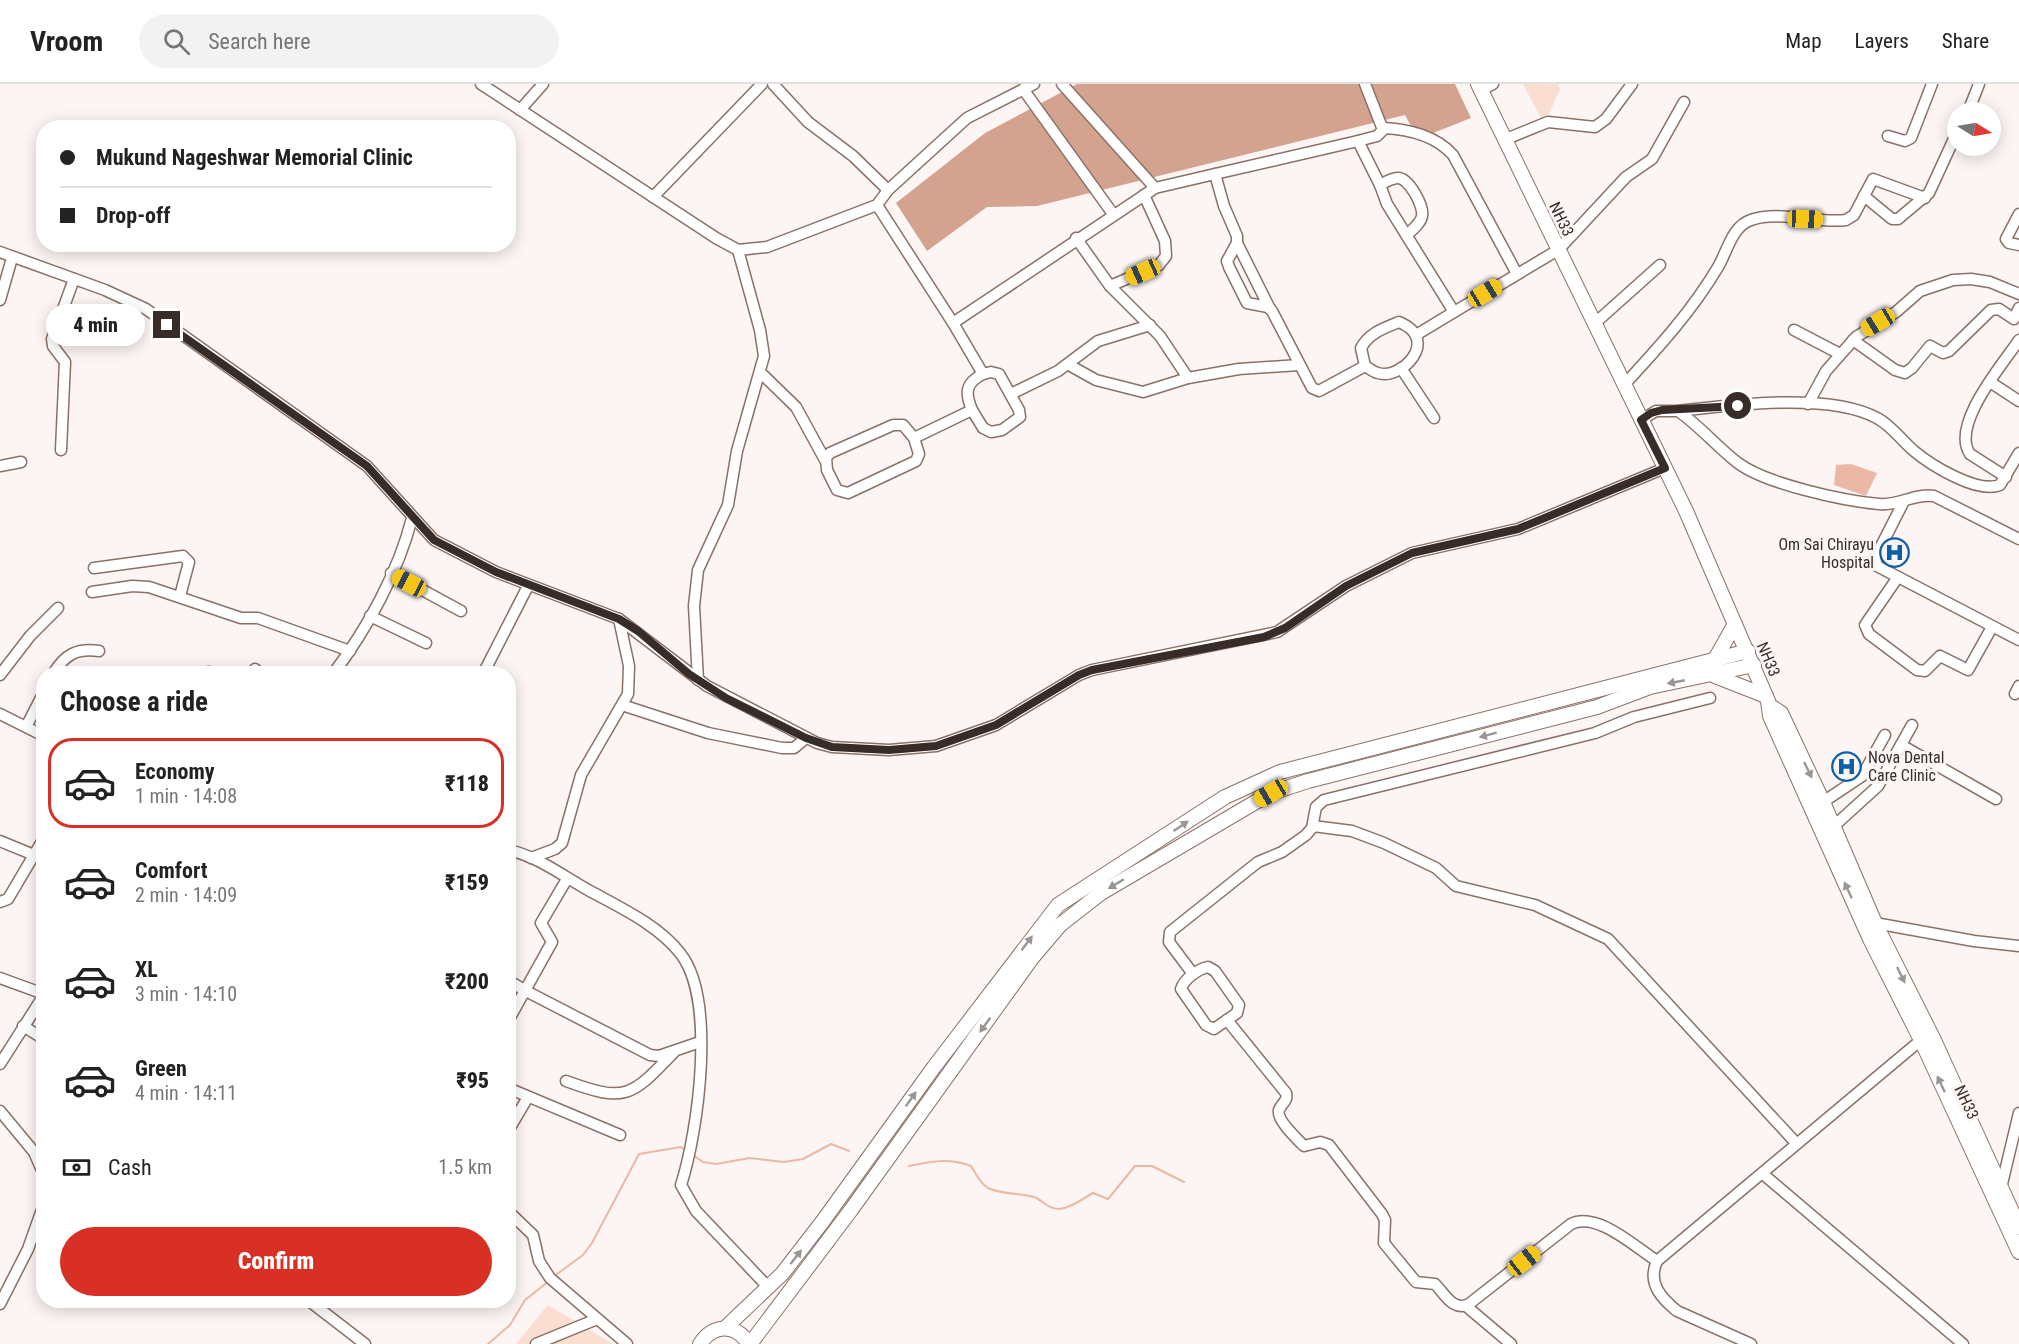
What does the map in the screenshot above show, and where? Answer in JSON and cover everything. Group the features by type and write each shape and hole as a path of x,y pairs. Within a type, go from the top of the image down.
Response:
{"main road":[{"name":"NH33","path":"1484,86 1558,250 1701,542 1768,700 1770,716 1837,867 1921,1040 2019,1252"},
{"path":"1714,661 1735,624"},
{"path":"700,1344 706,1335 725,1328 782,1274 824,1221 934,1066 1036,930 1067,900 1225,797 1280,772 1748,651"},
{"path":"725,1328 735,1330 749,1344 857,1201 1032,958 1060,926 1101,893 1271,793 1308,781 1597,706 1650,687 1754,665"},
{"path":"1714,675 1768,700 1781,713 1824,802 1875,923 1933,1038 2019,1227"}],"street":[{"path":"481,84 738,250 767,247 877,205 888,190 967,118 1034,84"},
{"path":"520,110 543,84"},
{"path":"653,197 762,84"},
{"path":"773,84 808,122 853,156 888,190"},
{"path":"1062,84 1155,188"},
{"path":"953,323 1076,238 1155,188 1380,134 1383,128 1365,84"},
{"path":"1506,139 1548,122 1567,122 1589,128 1600,125 1632,84"},
{"path":"1888,136 1905,141 1911,138 1932,84"},
{"path":"1972,102 1979,84"},
{"path":"1023,89 1113,214"},
{"path":"1416,335 1558,250 1626,177 1652,159 1684,102"},
{"path":"1383,128 1413,131 1441,145 1453,155 1517,274"},
{"path":"1358,141 1392,214 1408,234 1454,312"},
{"path":"1864,196 1895,220 1925,198 1947,155"},
{"path":"1215,174 1224,206 1237,236 1237,243 1312,388 1319,391 1365,366"},
{"path":"1380,185 1401,178 1416,196 1422,210 1422,217 1408,234"},
{"path":"1624,385 1689,311 1741,226 1760,218 1846,220 1854,215 1873,179 1925,198"},
{"path":"1110,286 1159,265 1166,256 1165,241 1144,195"},
{"path":"877,205 983,374"},
{"path":"2019,214 2006,239 2009,243 2019,245"},
{"path":"1076,238 1110,286 1150,325 1188,378"},
{"path":"1237,243 1228,258 1228,264 1245,301 1251,306 1270,309"},
{"path":"698,680 694,606 698,570 728,505 737,451 764,356 762,340 738,250"},
{"path":"0,253 74,279 146,309 347,452 384,483 412,518 434,540 528,586 619,619 698,680 726,698 806,738 832,747 913,750 936,746 996,725 1079,675 1092,670 1276,633 1346,586 1412,553 1518,529 1665,468"},
{"path":"0,300 12,258"},
{"path":"1594,324 1660,265"},
{"path":"61,450 65,362 53,346 52,339 74,279"},
{"path":"1808,404 1820,380 1852,340 1896,312 1913,295 1960,279 1982,280 2019,294"},
{"path":"1852,340 1895,370 1905,373 1912,369 1930,346 1943,353 1949,351 1991,310 1999,309 2017,320 2019,308"},
{"path":"1399,322 1410,327 1416,335 1418,349 1413,359 1401,368 1386,374 1377,373 1365,366 1361,348 1366,340 1381,329 1399,322"},
{"path":"1011,394 1069,364 1098,341 1150,325"},
{"path":"1794,330 1840,354"},
{"path":"2006,477 1975,458 1967,450 1970,415 2019,340"},
{"path":"1069,364 1096,380 1137,392 1148,391 1188,378 1239,369 1299,365"},
{"path":"1401,368 1434,418"},
{"path":"761,373 796,407 825,460 837,490 848,493 916,461 919,454 915,438 903,426 892,425 835,450 825,460"},
{"path":"997,373 1011,394 1020,417 1002,430 992,432 985,430 972,410 967,398 967,388 973,380 983,374 997,373"},
{"path":"1990,382 2019,401"},
{"path":"1641,420 1656,411 1776,403 1808,404 1854,410 1877,418 1895,431 1915,452 1975,485 1994,488 2000,485 2006,477 2019,453"},
{"path":"915,438 972,410"},
{"path":"1678,411 1738,463 1765,476 1861,502 1889,505 1919,495 1934,496 2019,539"},
{"path":"0,466 21,462"},
{"path":"1904,501 1875,558 1877,566 2019,640"},
{"path":"339,666 370,616 407,538 412,518"},
{"path":"407,538 425,532"},
{"path":"94,568 183,556 189,562 180,596"},
{"path":"391,573 461,611"},
{"path":"1898,577 1865,625 1869,634 1917,670 1925,671 1940,656 1964,671 1968,670 1992,627"},
{"path":"92,592 142,586 180,596 241,618 258,618 350,651"},
{"path":"487,666 528,586"},
{"path":"0,675 30,636 58,608"},
{"path":"370,616 426,644"},
{"path":"531,858 555,849 562,843 581,775 627,693 630,676 619,619"},
{"path":"58,666 64,658 76,651 99,651"},
{"path":"1193,974 1169,942 1170,932 1258,862 1282,852 1306,836 1313,826 1316,807 1329,799 1584,736 1634,717 1710,698"},
{"path":"622,705 708,732 782,748 794,748 806,738"},
{"path":"27,725 36,708"},
{"path":"0,714 36,731"},
{"path":"1834,826 1878,786 1912,724"},
{"path":"1824,802 1862,776 1885,735"},
{"path":"1901,745 1996,799"},
{"path":"1313,826 1352,831 1384,843 1436,868 1456,886 1535,905 1608,939 1796,1143"},
{"path":"0,841 34,855"},
{"path":"0,902 8,899 36,852"},
{"path":"516,853 531,858 655,929 681,953 689,966 694,984 700,1042 698,1108 688,1163 681,1185 696,1211 768,1287"},
{"path":"516,1006 552,942 542,927 542,919 567,879"},
{"path":"1875,923 1956,938 2019,946"},
{"path":"1210,967 1237,999 1238,1010 1227,1020 1215,1028 1209,1028 1183,995 1182,984 1193,974 1210,967"},
{"path":"0,978 36,991"},
{"path":"516,985 650,1055 659,1056 700,1042"},
{"path":"0,1064 36,1006"},
{"path":"1227,1020 1286,1092 1287,1099 1279,1111 1280,1117 1304,1146 1320,1142 1329,1145 1382,1214 1385,1220 1384,1243 1414,1281 1422,1284 1436,1284 1454,1305 1466,1306 1511,1344"},
{"path":"23,1026 36,1034"},
{"path":"1751,1344 1677,1311 1668,1304 1653,1280 1657,1262 1921,1040"},
{"path":"566,1081 603,1094 623,1094 646,1081 677,1050"},
{"path":"516,1092 620,1135"},
{"path":"516,1117 528,1097"},
{"path":"0,1111 36,1157"},
{"path":"2001,1188 2019,1113"},
{"path":"1763,1174 1963,1344"},
{"path":"516,1219 532,1235 539,1261 553,1280 627,1344"},
{"path":"1466,1306 1571,1224 1583,1219 1599,1223 1657,1262"},
{"path":"0,1304 28,1249 36,1226"},
{"path":"0,1284 15,1274"},
{"path":"318,1308 365,1344"},
{"path":"536,1344 597,1319"}],"shaded area":[{"path":"1077,84 1455,84 1471,118 1418,139 1405,115 1037,206 987,207 927,251 896,203 985,133"},
{"path":"1523,84 1558,84 1560,89 1549,114 1541,118"},
{"path":"1851,464 1877,473 1866,496 1834,485 1836,465"},
{"path":"548,1305 613,1344 516,1344"}],"waterway":[{"path":"693,1155 703,1162 716,1164 750,1158 784,1162 803,1159 831,1144 849,1151"},
{"path":"553,1277 583,1255 592,1243 639,1154 681,1147 685,1150"},
{"path":"909,1166 940,1161 963,1163 971,1166 980,1181 988,1188 1034,1197 1051,1208 1059,1209 1072,1205 1093,1193 1108,1199 1135,1166 1152,1166 1184,1182"},
{"path":"488,1344 510,1325 525,1300 549,1281"}],"place":[{"name":"Om Sai Chirayu Hospital","path":"1895,553"},
{"name":"Nova Dental Care Clinic","path":"1847,766"}],"route":[{"path":"167,325 367,466 434,540 496,572 538,590 619,619 638,631 689,674 707,686 806,738 832,747 867,750 913,750 936,746 996,725 1079,675 1108,665 1276,633 1346,586 1412,553 1518,529 1665,468 1641,420 1651,413 1662,410 1678,411 1738,406"}]}
